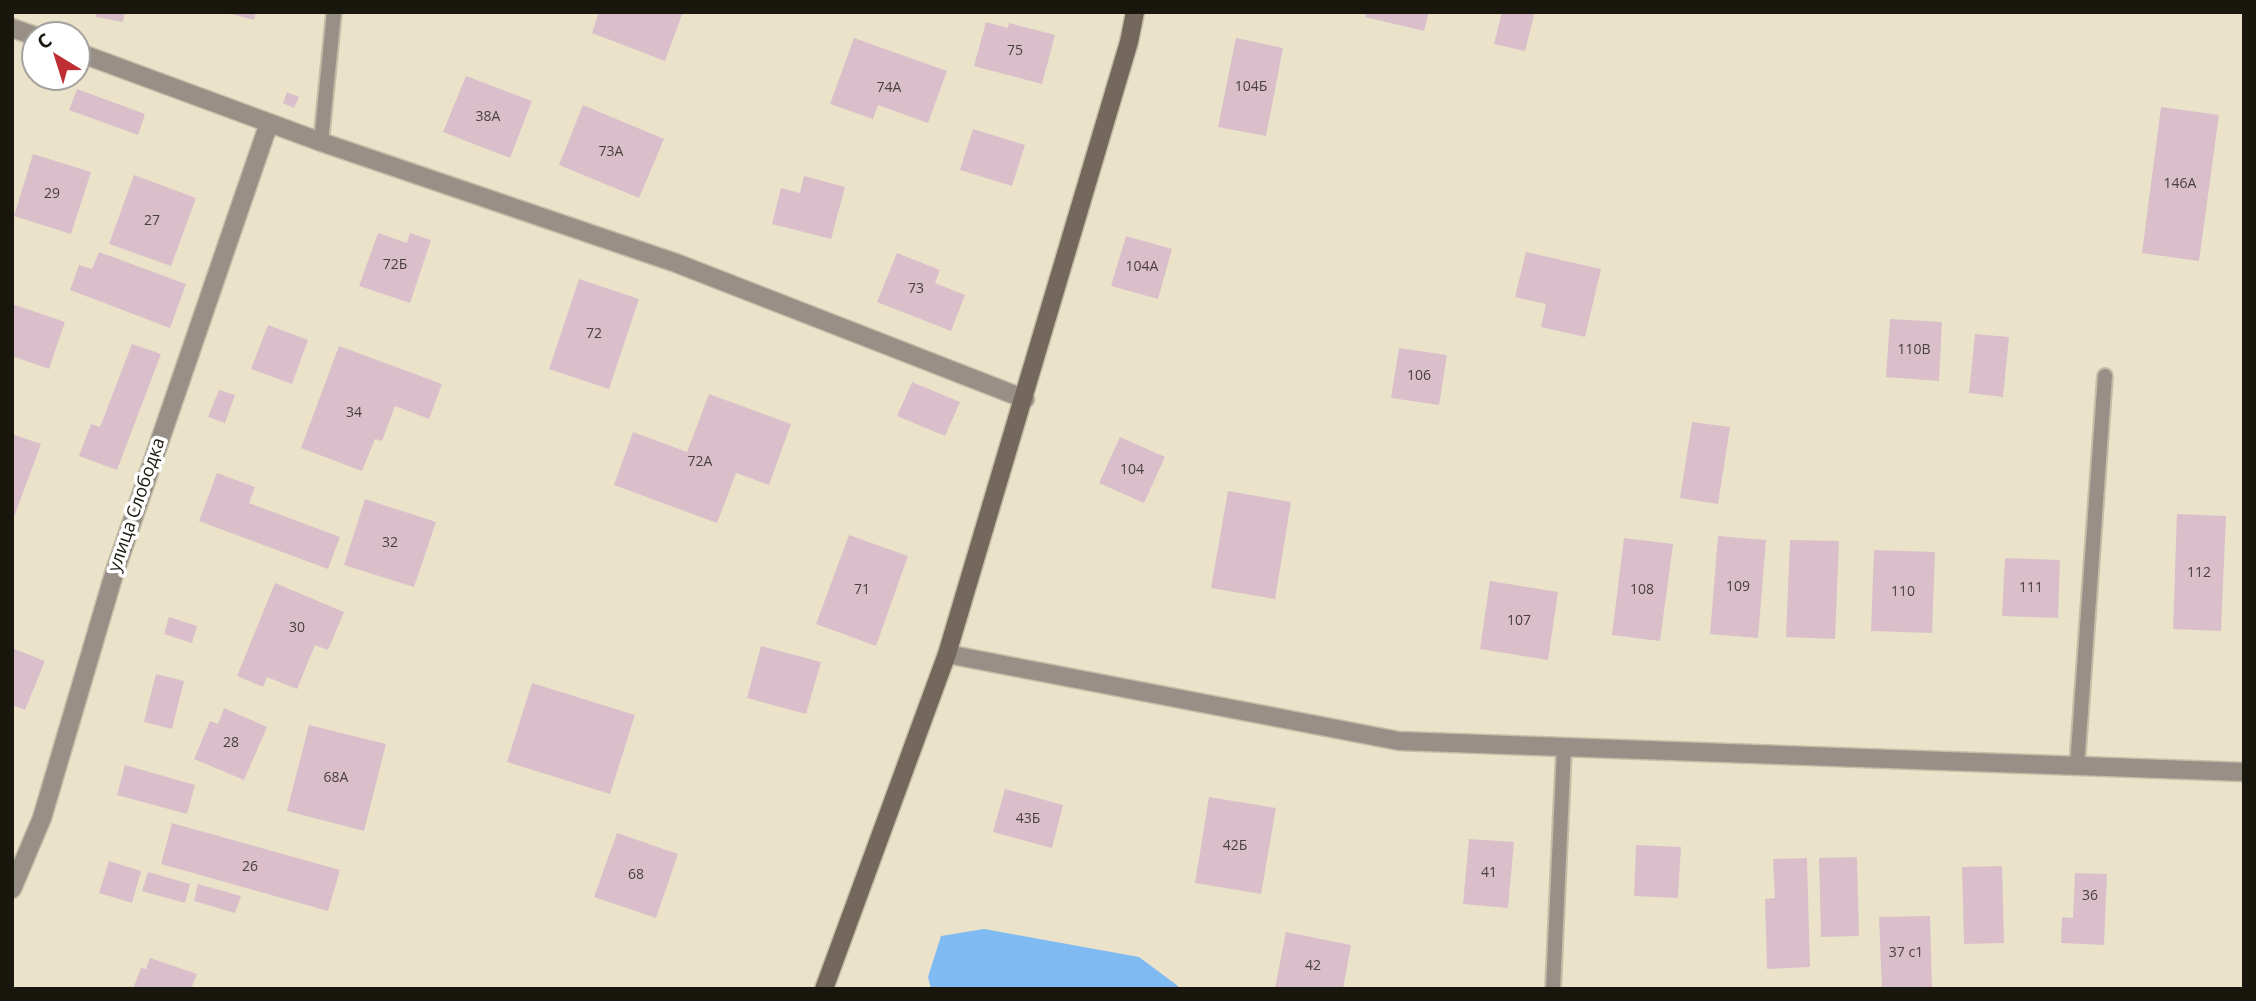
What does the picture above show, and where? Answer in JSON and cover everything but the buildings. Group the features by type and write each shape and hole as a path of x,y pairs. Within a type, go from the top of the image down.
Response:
{"street":[{"path":"824,989 947,654 1129,41 1135,12"},
{"path":"91,57 321,142 676,263 1024,399"},
{"name":"улица Слободка","path":"12,889 42,818 114,574 269,123"},
{"path":"947,654 1399,741 2244,772"}],"lane":[{"path":"321,142 334,12"},
{"path":"2077,766 2105,376"},
{"path":"1553,989 1564,748"}],"water":[{"path":"984,929 1139,957 1178,986 1177,989 931,989 928,977 941,936"}]}
